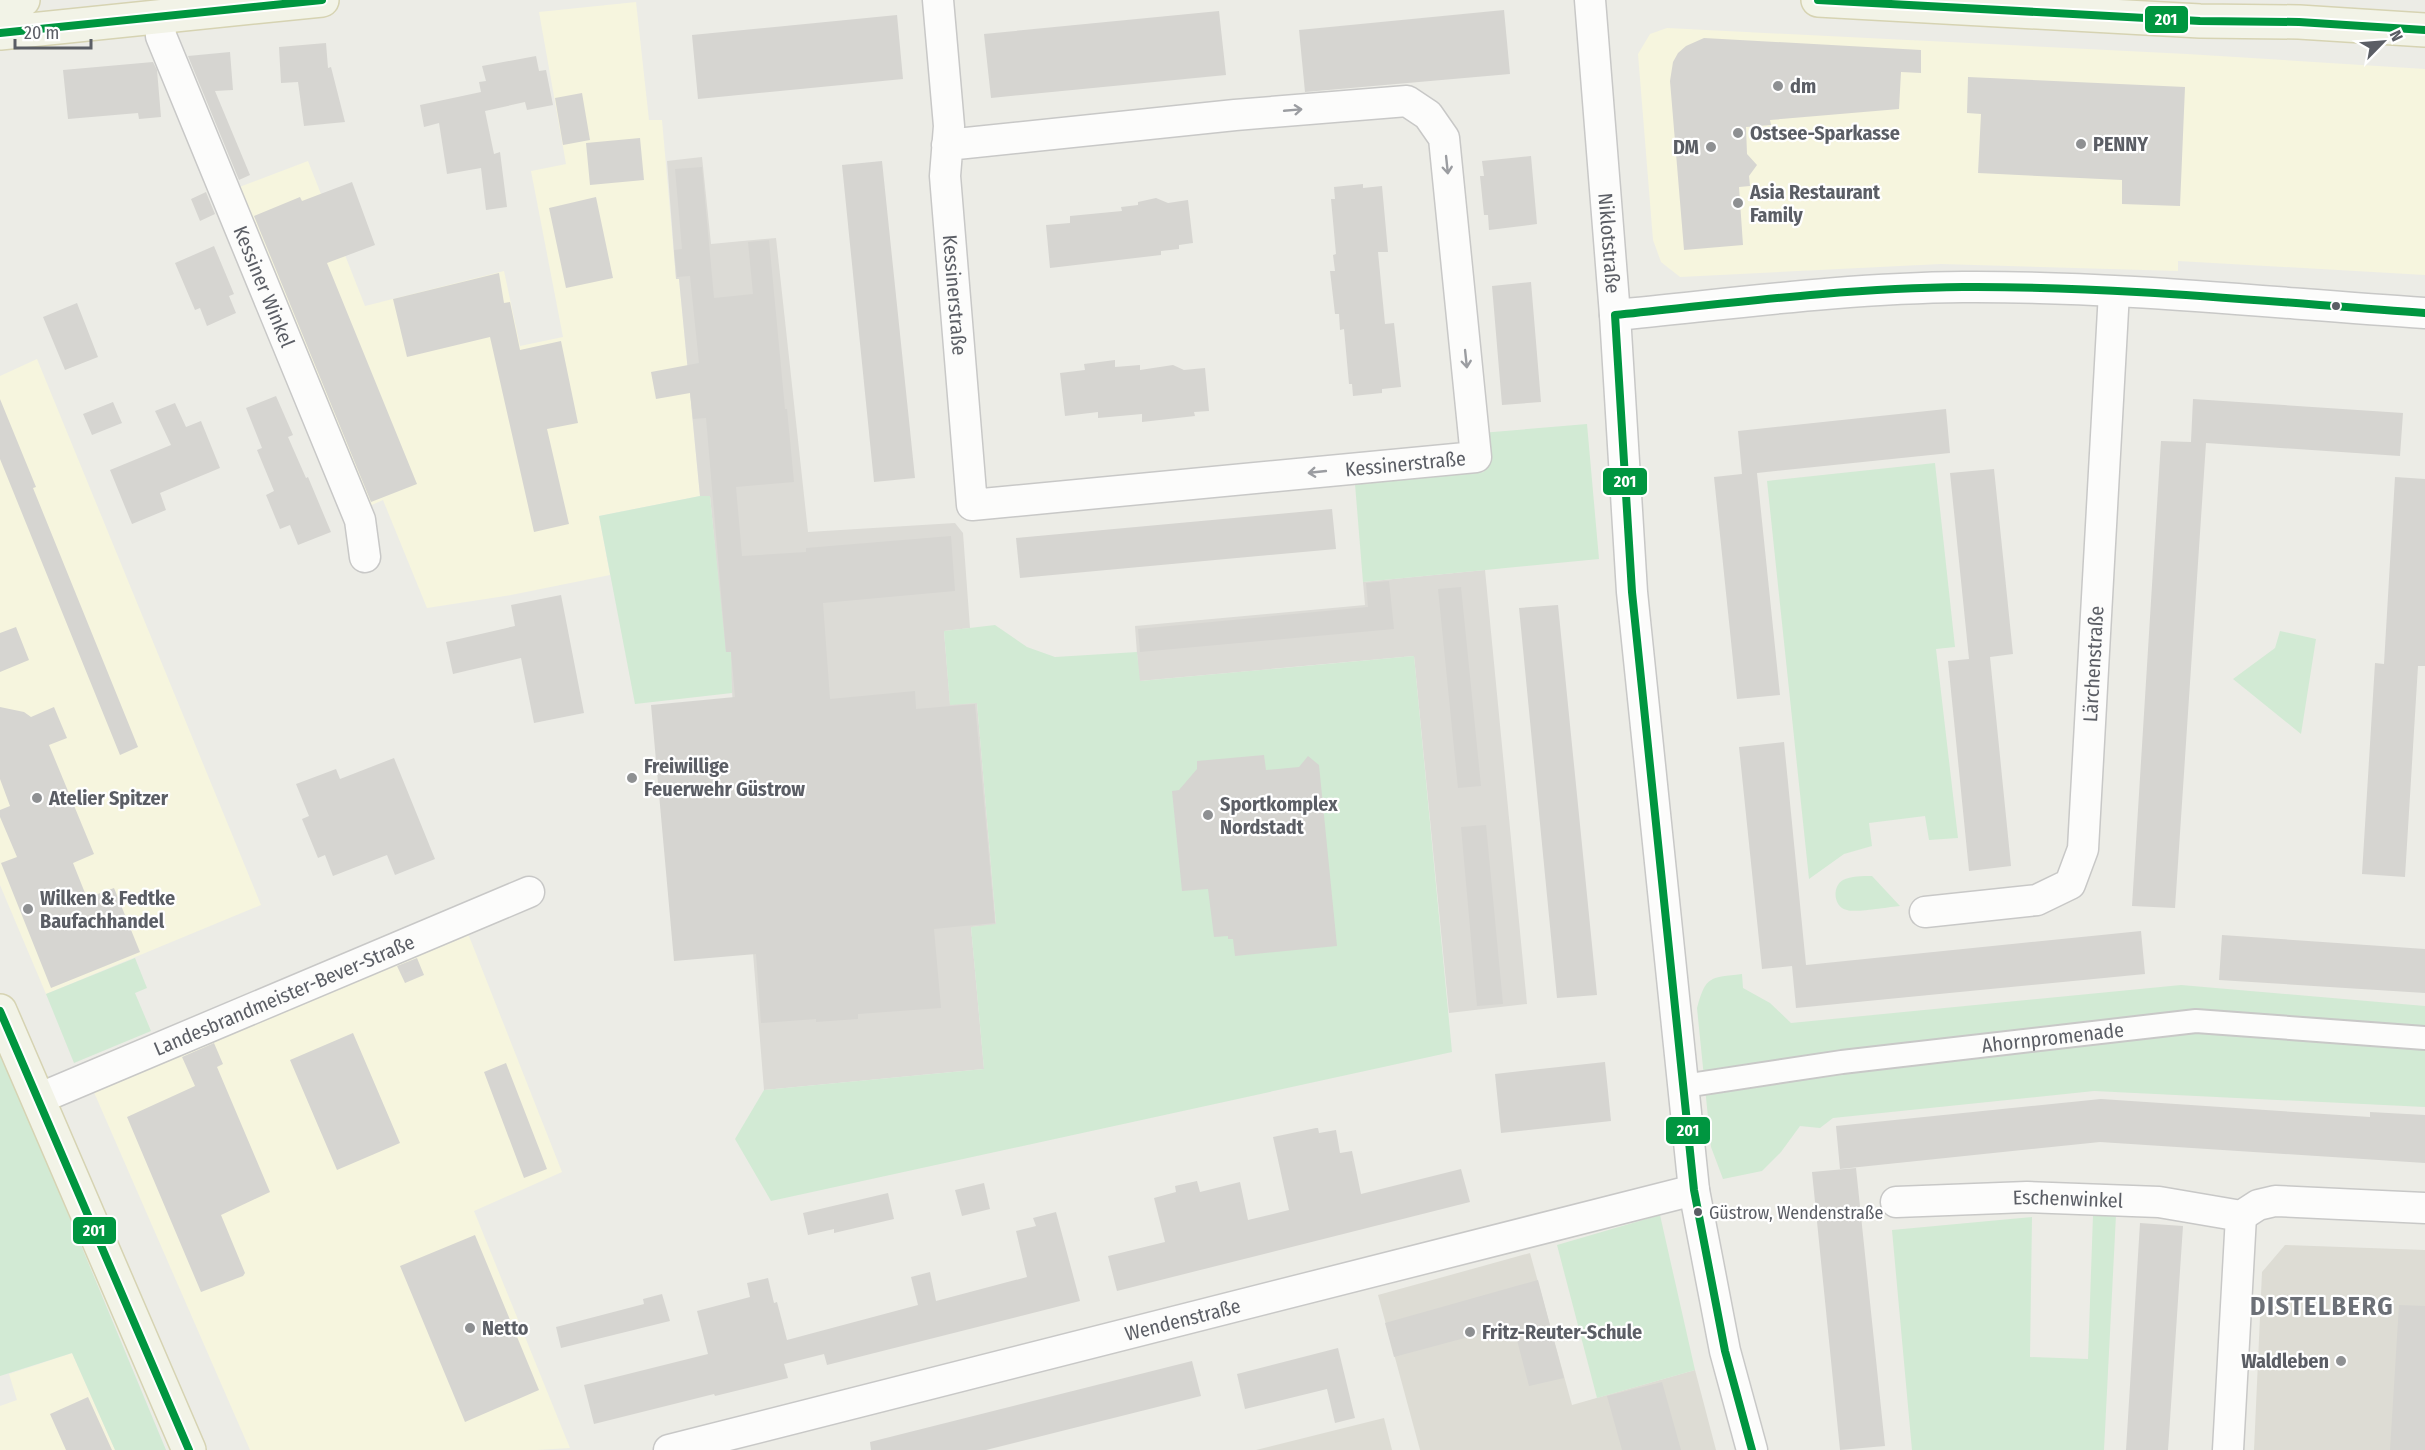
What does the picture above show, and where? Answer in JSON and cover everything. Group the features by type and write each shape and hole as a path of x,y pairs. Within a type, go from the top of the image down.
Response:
{"main road":[{"path":"0,3 23,0"},
{"path":"0,33 322,0"},
{"path":"1818,0 2200,21 2299,22 2425,30"},
{"path":"2251,0 2425,13"},
{"path":"0,1011 189,1450"}],"street":[{"name":"Kessinerstraße","path":"938,0 949,126 947,145 945,176 972,505 1476,457 1444,138 1428,115 1407,101 1235,115 947,145"},
{"name":"Niklotstraße","path":"1590,0 1615,315 1632,592 1694,1190 1725,1351 1752,1450"},
{"name":"Kessiner Winkel","path":"160,17 161,36 360,520 365,557"},
{"path":"1615,315 1906,288 1987,287 2114,292 2425,313"},
{"name":"Lärchenstraße","path":"1925,912 2037,900 2070,884 2083,849 2114,292"},
{"name":"Landesbrandmeister-Bever-Straße","path":"38,1099 529,892"},
{"name":"Ahornpromenade","path":"1684,1086 1842,1062 2196,1021 2425,1038"},
{"name":"Wendenstraße","path":"679,1449 1694,1190"},
{"name":"Eschenwinkel","path":"1896,1202 2026,1197 2148,1202 2241,1215"},
{"path":"2228,1450 2241,1215 2258,1205 2275,1202 2425,1208"}],"shaded area":[{"path":"636,2 649,120 662,120 676,278 679,279 700,496 599,516 610,575 511,595 427,608 383,500 365,508 234,189 308,161 365,306 504,271 520,346 563,337 531,171 566,164 539,12"},
{"path":"1667,28 2187,54 2425,69 2425,275 2178,261 2178,271 1941,264 1680,277 1661,262 1653,240 1638,54 1650,34"},
{"path":"702,157 711,244 776,238 808,532 955,523 963,533 970,628 944,631 950,704 977,703 996,925 971,927 984,1069 764,1090 729,654 725,653 710,496 700,496 679,279 676,279 667,161"},
{"path":"37,359 261,905 46,994 0,885 0,376"},
{"path":"1587,424 1599,559 1363,582 1355,484 1484,472 1481,433"},
{"path":"1935,463 1955,647 1936,649 1958,838 1929,840 1925,816 1869,823 1872,846 1844,854 1809,879 1767,481"},
{"path":"710,496 726,652 731,652 732,693 635,704 599,516"},
{"path":"1485,570 1527,1004 1449,1013 1414,656 1139,681 1135,626 1365,605 1363,582"},
{"name":"Sportkomplex Nordstadt","path":"995,625 1027,647 1055,657 1137,652 1140,681 1414,656 1452,1052 771,1201 735,1139 764,1090 984,1069 971,927 996,924 977,703 950,705 944,631"},
{"path":"2280,631 2316,639 2301,734 2233,679 2275,648"},
{"path":"1872,876 1900,906 1851,911 1839,905 1836,891 1839,883 1850,878"},
{"path":"467,931 562,1172 474,1211 570,1448 250,1450 93,1090"},
{"path":"135,958 147,988 135,993 151,1031 74,1063 46,994"},
{"path":"1742,974 1743,988 1770,1003 1791,1023 2181,985 2425,1006 2425,1107 2094,1091 1833,1118 1820,1128 1800,1126 1781,1152 1762,1171 1723,1179 1711,1147 1697,1008 1703,989 1711,980"},
{"path":"0,1050 166,1450 115,1450 72,1353 0,1376"},
{"path":"1660,1215 1695,1370 1597,1398 1557,1245"},
{"path":"2093,1215 2116,1215 2104,1450 1912,1450 1892,1230 2032,1217 2030,1357 2088,1359"},
{"name":"Waldleben","path":"2285,1245 2425,1250 2425,1450 2254,1450 2262,1272"},
{"name":"Fritz-Reuter-Schule","path":"1530,1253 1572,1405 1695,1370 1716,1450 1420,1450 1378,1295"},
{"path":"72,1353 115,1450 0,1450 0,1406 17,1400 9,1374"},
{"path":"1384,1418 1392,1450 1256,1450"}],"building":[{"path":"1504,10 1510,74 1305,92 1299,30"},
{"path":"1219,11 1226,75 991,98 984,34"},
{"path":"897,15 903,79 698,99 692,35"},
{"name":"DM","path":"1704,38 1921,50 1921,73 1901,72 1899,109 1770,120 1771,125 1746,127 1747,154 1757,165 1749,176 1750,186 1739,187 1743,245 1684,250 1670,81 1673,62 1678,53 1686,46"},
{"path":"326,43 328,68 331,67 345,122 304,126 298,82 281,83 279,47"},
{"path":"230,52 233,90 215,91 250,175 239,180 188,56"},
{"path":"536,56 539,71 546,70 553,105 527,110 525,102 485,111 494,154 500,152 507,207 486,210 481,168 447,174 439,123 424,127 420,105 481,92 479,82 486,81 482,66"},
{"path":"153,62 157,70 161,117 139,119 138,113 68,119 63,70"},
{"name":"PENNY","path":"1968,77 2185,87 2180,206 2122,204 2122,180 1978,173 1981,114 1967,113"},
{"path":"582,93 590,140 563,145 555,98"},
{"path":"640,138 644,180 590,185 586,143"},
{"path":"1531,156 1537,224 1489,230 1488,215 1484,215 1480,176 1484,176 1482,161"},
{"path":"882,161 915,478 874,482 842,165"},
{"path":"702,167 714,298 753,294 748,242 769,240 785,409 787,409 794,482 736,487 742,556 806,552 806,548 951,536 955,591 823,603 830,699 915,691 916,709 975,704 995,923 934,929 941,1008 858,1014 858,1019 761,1023 756,954 674,961 651,705 735,697 731,652 726,652 706,418 693,419 690,393 656,399 651,372 699,363 690,276 677,277 674,250 682,249 675,169"},
{"path":"352,182 375,245 327,263 417,484 371,502 254,216 300,197 302,201"},
{"path":"1363,184 1363,188 1382,186 1388,252 1378,252 1385,324 1394,323 1401,387 1382,389 1382,393 1353,396 1352,384 1349,384 1344,329 1340,330 1339,314 1335,314 1330,271 1335,271 1333,255 1336,254 1331,199 1335,199 1334,187"},
{"path":"206,192 215,214 200,221 191,199"},
{"path":"596,197 613,278 566,288 549,208"},
{"path":"1156,198 1168,203 1188,200 1193,243 1179,245 1179,249 1161,251 1161,255 1050,268 1046,225 1070,223 1070,216 1122,211 1121,207 1138,205 1138,202"},
{"path":"214,246 234,294 229,296 236,313 207,326 200,308 195,310 175,263"},
{"path":"499,273 504,303 510,302 520,350 561,341 578,423 547,429 569,524 534,532 490,337 407,357 393,299"},
{"path":"1531,282 1541,402 1502,405 1492,286"},
{"path":"77,303 98,357 65,370 43,317"},
{"path":"1115,360 1115,367 1140,365 1140,370 1173,365 1184,370 1205,368 1209,411 1194,412 1195,416 1142,422 1142,414 1098,418 1098,412 1065,416 1060,373 1085,370 1084,364"},
{"path":"276,396 293,435 288,437 331,532 298,545 290,525 280,529 266,495 274,491 257,450 262,448 246,408"},
{"path":"0,399 36,487 33,488 138,747 120,755 0,459"},
{"path":"2193,399 2403,413 2400,456 2206,443 2175,908 2132,906 2161,441 2191,442"},
{"path":"113,402 122,423 92,435 83,414"},
{"path":"175,403 186,427 201,421 220,468 160,493 166,510 132,524 110,470 171,445 155,411"},
{"path":"1946,409 1950,453 1757,473 1780,695 1737,699 1714,477 1742,474 1738,431"},
{"path":"1994,469 2013,654 1990,657 2011,866 1969,871 1948,661 1969,659 1950,473"},
{"path":"2395,477 2425,479 2425,666 2418,666 2405,877 2362,874 2375,663 2384,664"},
{"path":"1332,509 1336,549 1020,578 1016,538"},
{"path":"1389,581 1394,629 1140,652 1138,629 1368,607 1366,583"},
{"path":"1461,587 1481,786 1458,788 1438,589"},
{"path":"561,595 584,713 534,723 521,658 453,674 446,642 515,626 511,605"},
{"path":"1558,605 1597,995 1557,998 1519,608"},
{"path":"16,627 29,660 0,672 0,633"},
{"path":"0,707 24,712 31,717 54,707 67,738 49,745 94,854 73,863 87,898 114,888 140,952 51,988 1,863 17,857 0,817 0,810 10,806 0,779"},
{"path":"1784,742 1806,965 2141,931 2145,974 1796,1008 1792,966 1762,969 1739,747"},
{"path":"1264,755 1266,770 1299,767 1308,756 1319,765 1337,946 1235,956 1233,939 1228,939 1228,936 1214,937 1208,889 1182,891 1172,791 1179,790 1197,769 1197,761"},
{"path":"394,758 435,859 395,875 387,855 333,876 325,855 318,858 302,819 309,816 296,784 336,769 340,779"},
{"path":"1486,825 1503,1004 1477,1006 1461,827"},
{"path":"2222,935 2425,949 2425,993 2219,980"},
{"path":"417,958 424,975 405,983 397,966"},
{"path":"353,1033 400,1143 337,1170 290,1060"},
{"path":"214,1043 223,1064 217,1067 270,1192 221,1215 245,1273 243,1276 201,1292 127,1117 195,1086 182,1057"},
{"path":"1605,1062 1611,1121 1501,1133 1495,1074"},
{"path":"506,1063 547,1169 524,1178 484,1072"},
{"path":"2101,1099 2370,1117 2370,1112 2425,1115 2425,1163 2100,1142 1840,1169 1836,1126"},
{"path":"1318,1128 1319,1133 1336,1130 1340,1153 1352,1151 1361,1194 1461,1169 1470,1202 1117,1291 1108,1256 1165,1242 1154,1198 1176,1192 1175,1186 1197,1181 1200,1192 1240,1182 1248,1220 1289,1210 1273,1137"},
{"path":"1856,1168 1885,1446 1840,1450 1812,1172"},
{"path":"984,1183 990,1209 962,1216 955,1190"},
{"path":"888,1193 894,1219 834,1233 834,1229 808,1235 803,1213"},
{"path":"1056,1212 1080,1301 827,1365 824,1354 784,1364 788,1378 594,1424 584,1385 708,1354 697,1311 750,1297 747,1283 768,1278 787,1340 918,1305 911,1277 930,1272 936,1301 1027,1277 1016,1231 1036,1226 1033,1218"},
{"path":"2140,1223 2183,1226 2168,1450 2126,1450"},
{"name":"Netto","path":"475,1235 539,1390 465,1422 400,1266"},
{"path":"1538,1280 1564,1378 1529,1386 1513,1325 1394,1357 1385,1323"},
{"path":"662,1294 670,1321 561,1348 556,1327 644,1304 643,1299"},
{"path":"2399,1305 2425,1306 2425,1450 2390,1450"},
{"path":"1338,1348 1355,1418 1335,1423 1327,1389 1245,1409 1237,1374"},
{"path":"1192,1361 1201,1396 986,1450 871,1450 870,1442"},
{"path":"1662,1382 1681,1450 1622,1450 1607,1396"},
{"path":"88,1397 112,1450 66,1450 50,1414"}],"transit line":[{"name":"201","path":"0,33 322,0"},
{"name":"201","path":"1818,0 2200,21 2299,22 2425,30"},
{"name":"201","path":"1752,1450 1725,1351 1694,1190 1632,592 1615,315 1832,293 1963,287 2136,292 2425,313"},
{"name":"201","path":"0,1011 189,1450"}],"place":[{"name":"dm","path":"1778,86"},
{"name":"Ostsee-Sparkasse","path":"1738,133"},
{"name":"PENNY","path":"2081,144"},
{"name":"DM","path":"1711,147"},
{"name":"Asia Restaurant Family","path":"1738,203"},
{"name":"Freiwillige Feuerwehr Güstrow","path":"632,778"},
{"name":"Atelier Spitzer","path":"37,798"},
{"name":"Sportkomplex Nordstadt","path":"1208,815"},
{"name":"Wilken & Fedtke Baufachhandel","path":"28,909"},
{"name":"Güstrow, Wendenstraße","path":"1698,1212"},
{"name":"Netto","path":"470,1328"},
{"name":"Fritz-Reuter-Schule","path":"1470,1332"},
{"name":"Waldleben","path":"2341,1361"}],"district":[{"name":"DISTELBERG","path":"2322,1306"}]}
